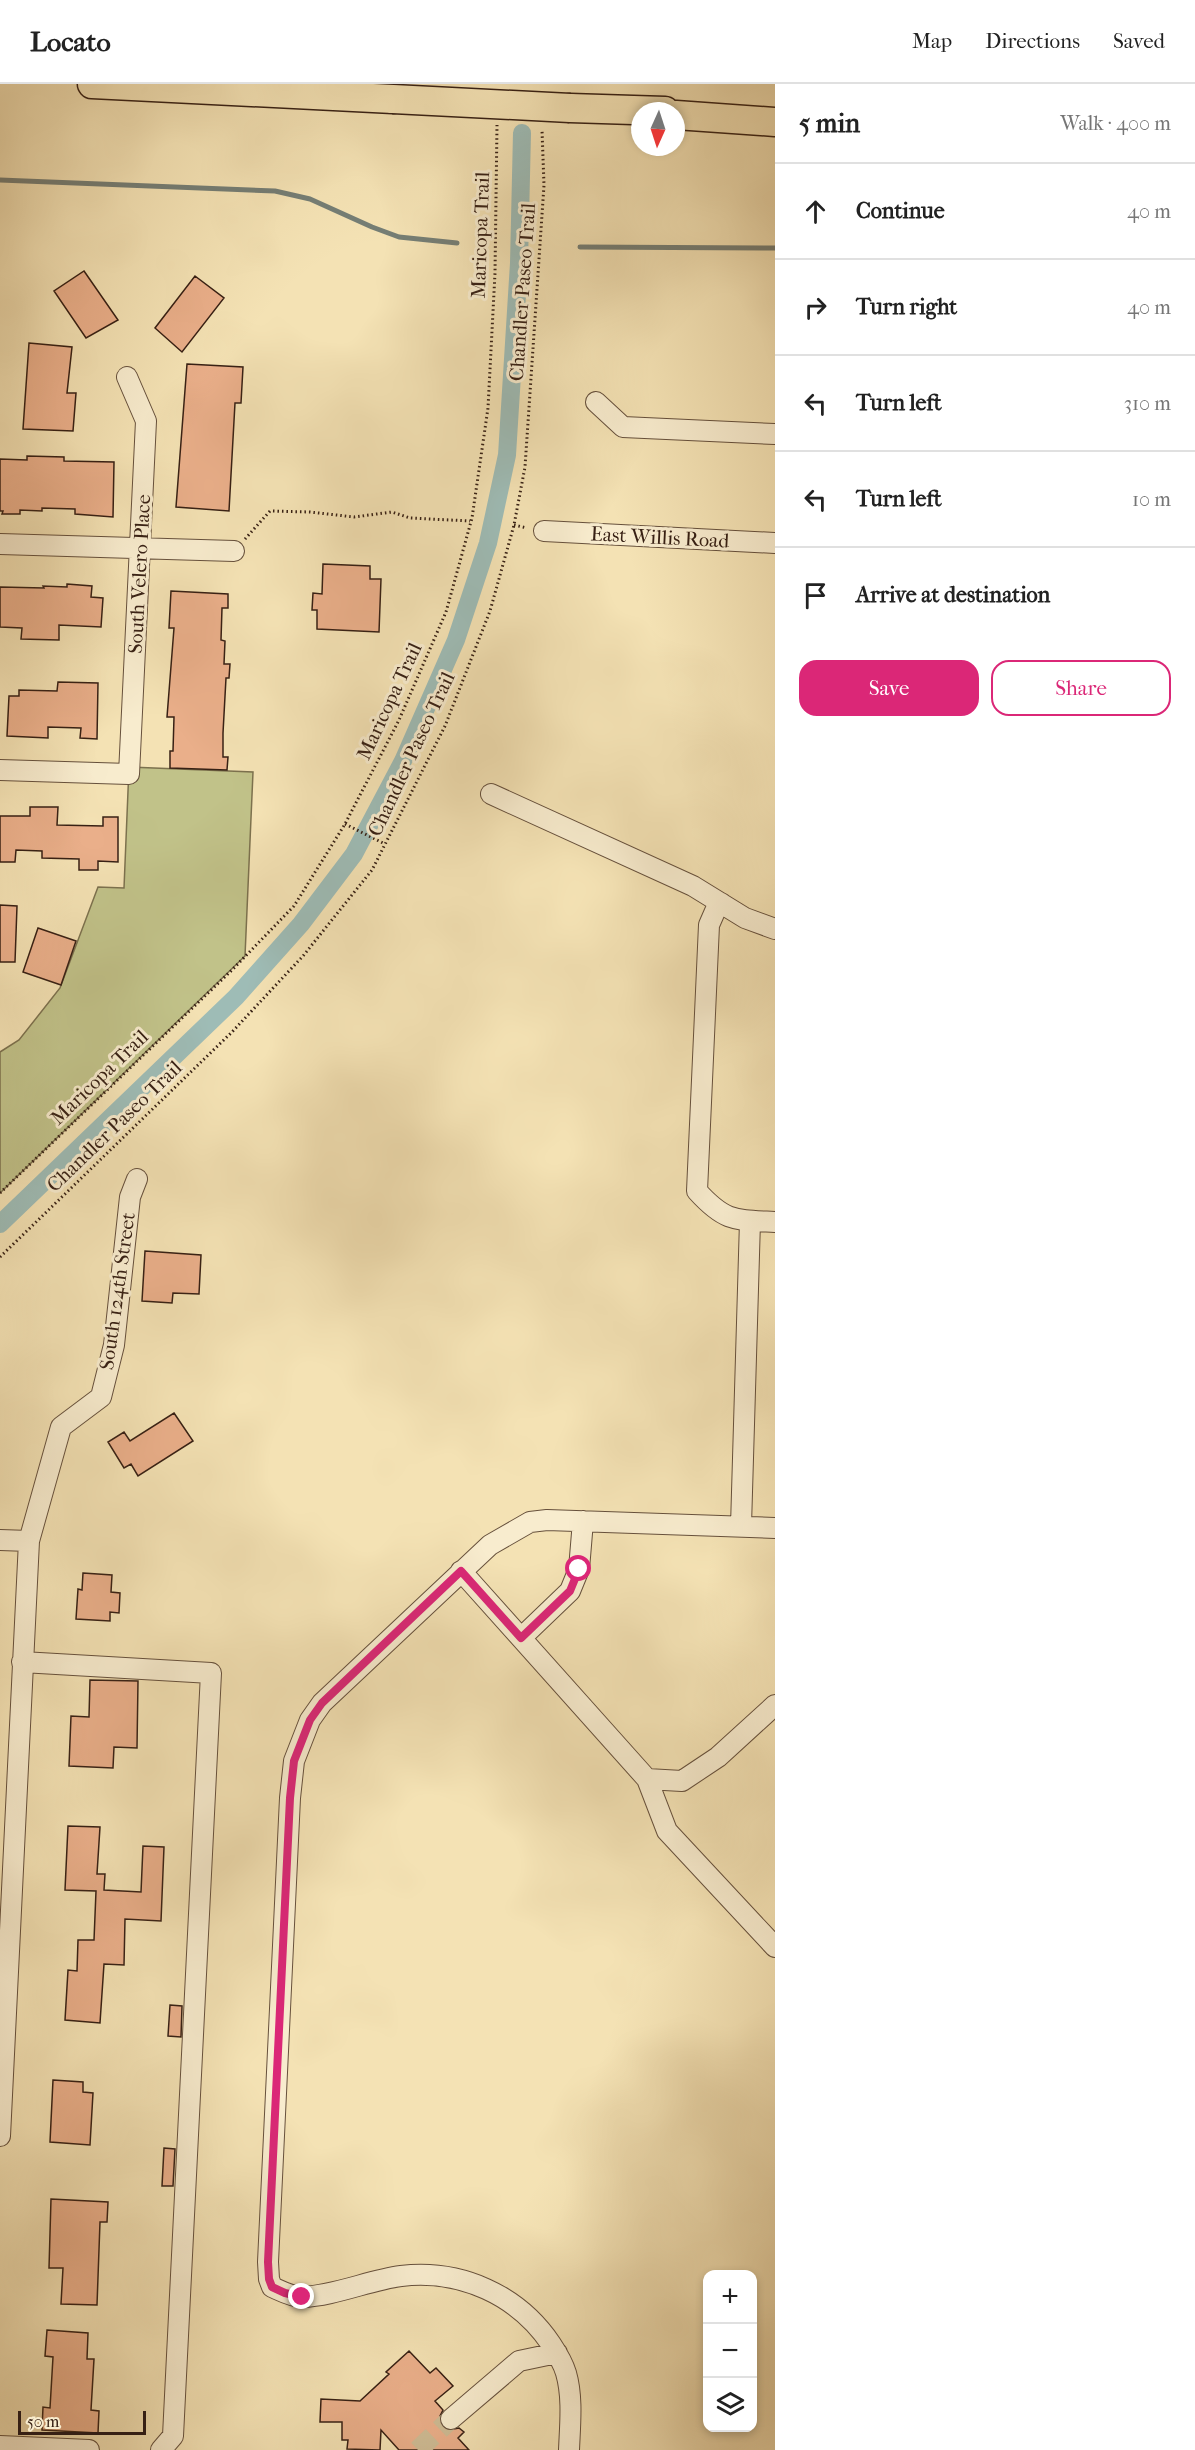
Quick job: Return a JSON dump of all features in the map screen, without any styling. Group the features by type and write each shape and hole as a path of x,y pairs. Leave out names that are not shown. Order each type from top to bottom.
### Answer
{"highway":[{"path":"92,84 631,110"},
{"path":"570,108 631,112"},
{"path":"685,113 775,114"},
{"path":"685,114 775,122"}],"street":[{"name":"South Velero Place","path":"0,770 129,774 146,421 127,377"},
{"path":"596,402 623,427 775,434"},
{"name":"East Willis Road","path":"544,531 775,543"},
{"path":"0,544 234,551"},
{"path":"490,794 693,886 746,918 775,929"},
{"path":"721,903 709,925 697,1191 716,1211 740,1220 775,1222"},
{"name":"South 124th Street","path":"0,2136 10,1716 22,1662 29,1542 61,1427 101,1397 114,1345 130,1197 137,1179"},
{"path":"741,1526 750,1221"},
{"path":"569,2450 569,2384 565,2369 533,2320 509,2301 485,2287 435,2276 402,2276 302,2297 272,2287 268,2262 285,1869 294,1761 310,1720 322,1703 490,1545 530,1522 547,1520 775,1528"},
{"path":"521,1638 570,1591 579,1569 583,1521"},
{"path":"0,1540 29,1542"},
{"path":"461,1571 646,1779 667,1831 775,1947"},
{"path":"22,1662 211,1673 173,2436 161,2450"},
{"path":"646,1779 682,1781 718,1757 775,1705"},
{"path":"451,2419 519,2361 556,2353"},
{"path":"0,2446 89,2450"}],"path":[{"name":"Maricopa Trail","path":"0,1193 232,970 294,906 345,824 399,720 446,612 471,521 488,408 495,273 496,118"},
{"name":"Chandler Paseo Trail","path":"0,1257 256,1008 303,956 372,870 445,726 489,610 514,525 525,467 544,185 542,130"},
{"path":"234,551 270,511 310,512 354,517 392,512 410,518 471,521"},
{"path":"345,824 385,844"}],"green space":[{"path":"129,767 253,772 245,956 0,1193 0,1052 19,1040 60,988 98,887 124,888"}],"building":[{"path":"84,271 118,320 86,338 54,291"},
{"path":"195,276 224,298 182,352 155,328"},
{"path":"29,343 72,347 67,393 76,393 73,431 23,429"},
{"path":"187,364 243,367 241,403 235,403 229,511 176,507"},
{"path":"27,456 64,457 64,461 114,462 113,517 75,514 75,509 42,508 42,511 20,510 20,514 2,514 3,511 0,511 0,459 27,460"},
{"path":"323,564 370,566 370,579 381,579 379,632 317,629 317,610 312,610 313,593 322,594"},
{"path":"67,584 92,586 91,597 103,598 101,627 59,625 59,640 21,639 22,628 0,627 0,587 67,587"},
{"path":"171,591 228,594 228,608 222,608 221,640 225,641 224,664 230,664 229,678 226,678 223,733 223,757 228,757 227,770 170,768 174,717 167,717 174,628 169,628"},
{"path":"58,682 98,683 97,739 80,738 81,728 48,727 48,738 7,736 9,696 19,696 19,690 57,691"},
{"path":"30,807 58,807 57,825 103,826 103,817 118,817 118,862 98,861 98,870 79,870 79,859 42,858 42,851 16,850 15,862 0,862 0,816 30,816"},
{"path":"0,905 17,906 15,962 0,962"},
{"path":"38,928 76,941 61,985 23,972"},
{"path":"145,1251 201,1255 199,1294 173,1293 172,1303 142,1301"},
{"path":"174,1413 193,1441 138,1476 131,1464 124,1468 108,1442 124,1432 130,1441"},
{"path":"83,1573 112,1575 111,1592 120,1593 119,1613 110,1612 110,1621 76,1619 78,1589 82,1590"},
{"path":"90,1680 138,1681 137,1748 114,1747 113,1768 69,1766 71,1716 89,1717"},
{"path":"68,1826 100,1827 97,1874 105,1874 104,1890 141,1892 143,1846 164,1847 161,1921 125,1919 124,1965 104,1964 100,2023 65,2020 68,1970 77,1971 78,1940 94,1940 96,1891 65,1890"},
{"path":"170,2005 182,2006 181,2037 168,2036"},
{"path":"53,2080 83,2082 83,2092 93,2093 90,2145 50,2142"},
{"path":"164,2148 175,2149 173,2186 162,2186"},
{"path":"51,2199 108,2202 107,2222 100,2222 97,2305 61,2304 63,2268 49,2268"},
{"path":"47,2330 88,2333 87,2359 94,2359 91,2410 99,2411 98,2433 42,2430 43,2407 50,2408 53,2357 45,2356"},
{"path":"409,2351 430,2373 436,2368 453,2386 435,2401 443,2410 439,2422 448,2430 459,2428 464,2432 458,2438 469,2450 399,2450 381,2430 380,2450 347,2449 348,2440 342,2440 342,2422 320,2422 321,2399 360,2401 389,2374 386,2372"}],"waterway":[{"path":"0,1224 236,997 301,924 354,854 403,761 456,640 488,543 507,455 519,263 522,133"},
{"path":"0,180 275,191 310,199 399,237 457,243"},
{"path":"580,247 775,248"}],"tunnel":[{"path":"418,2450 451,2419"}],"route":[{"path":"302,2297 272,2287 268,2262 286,1857 294,1761 301,1741 310,1720 322,1703 461,1571 521,1638 570,1591 579,1569"}]}
